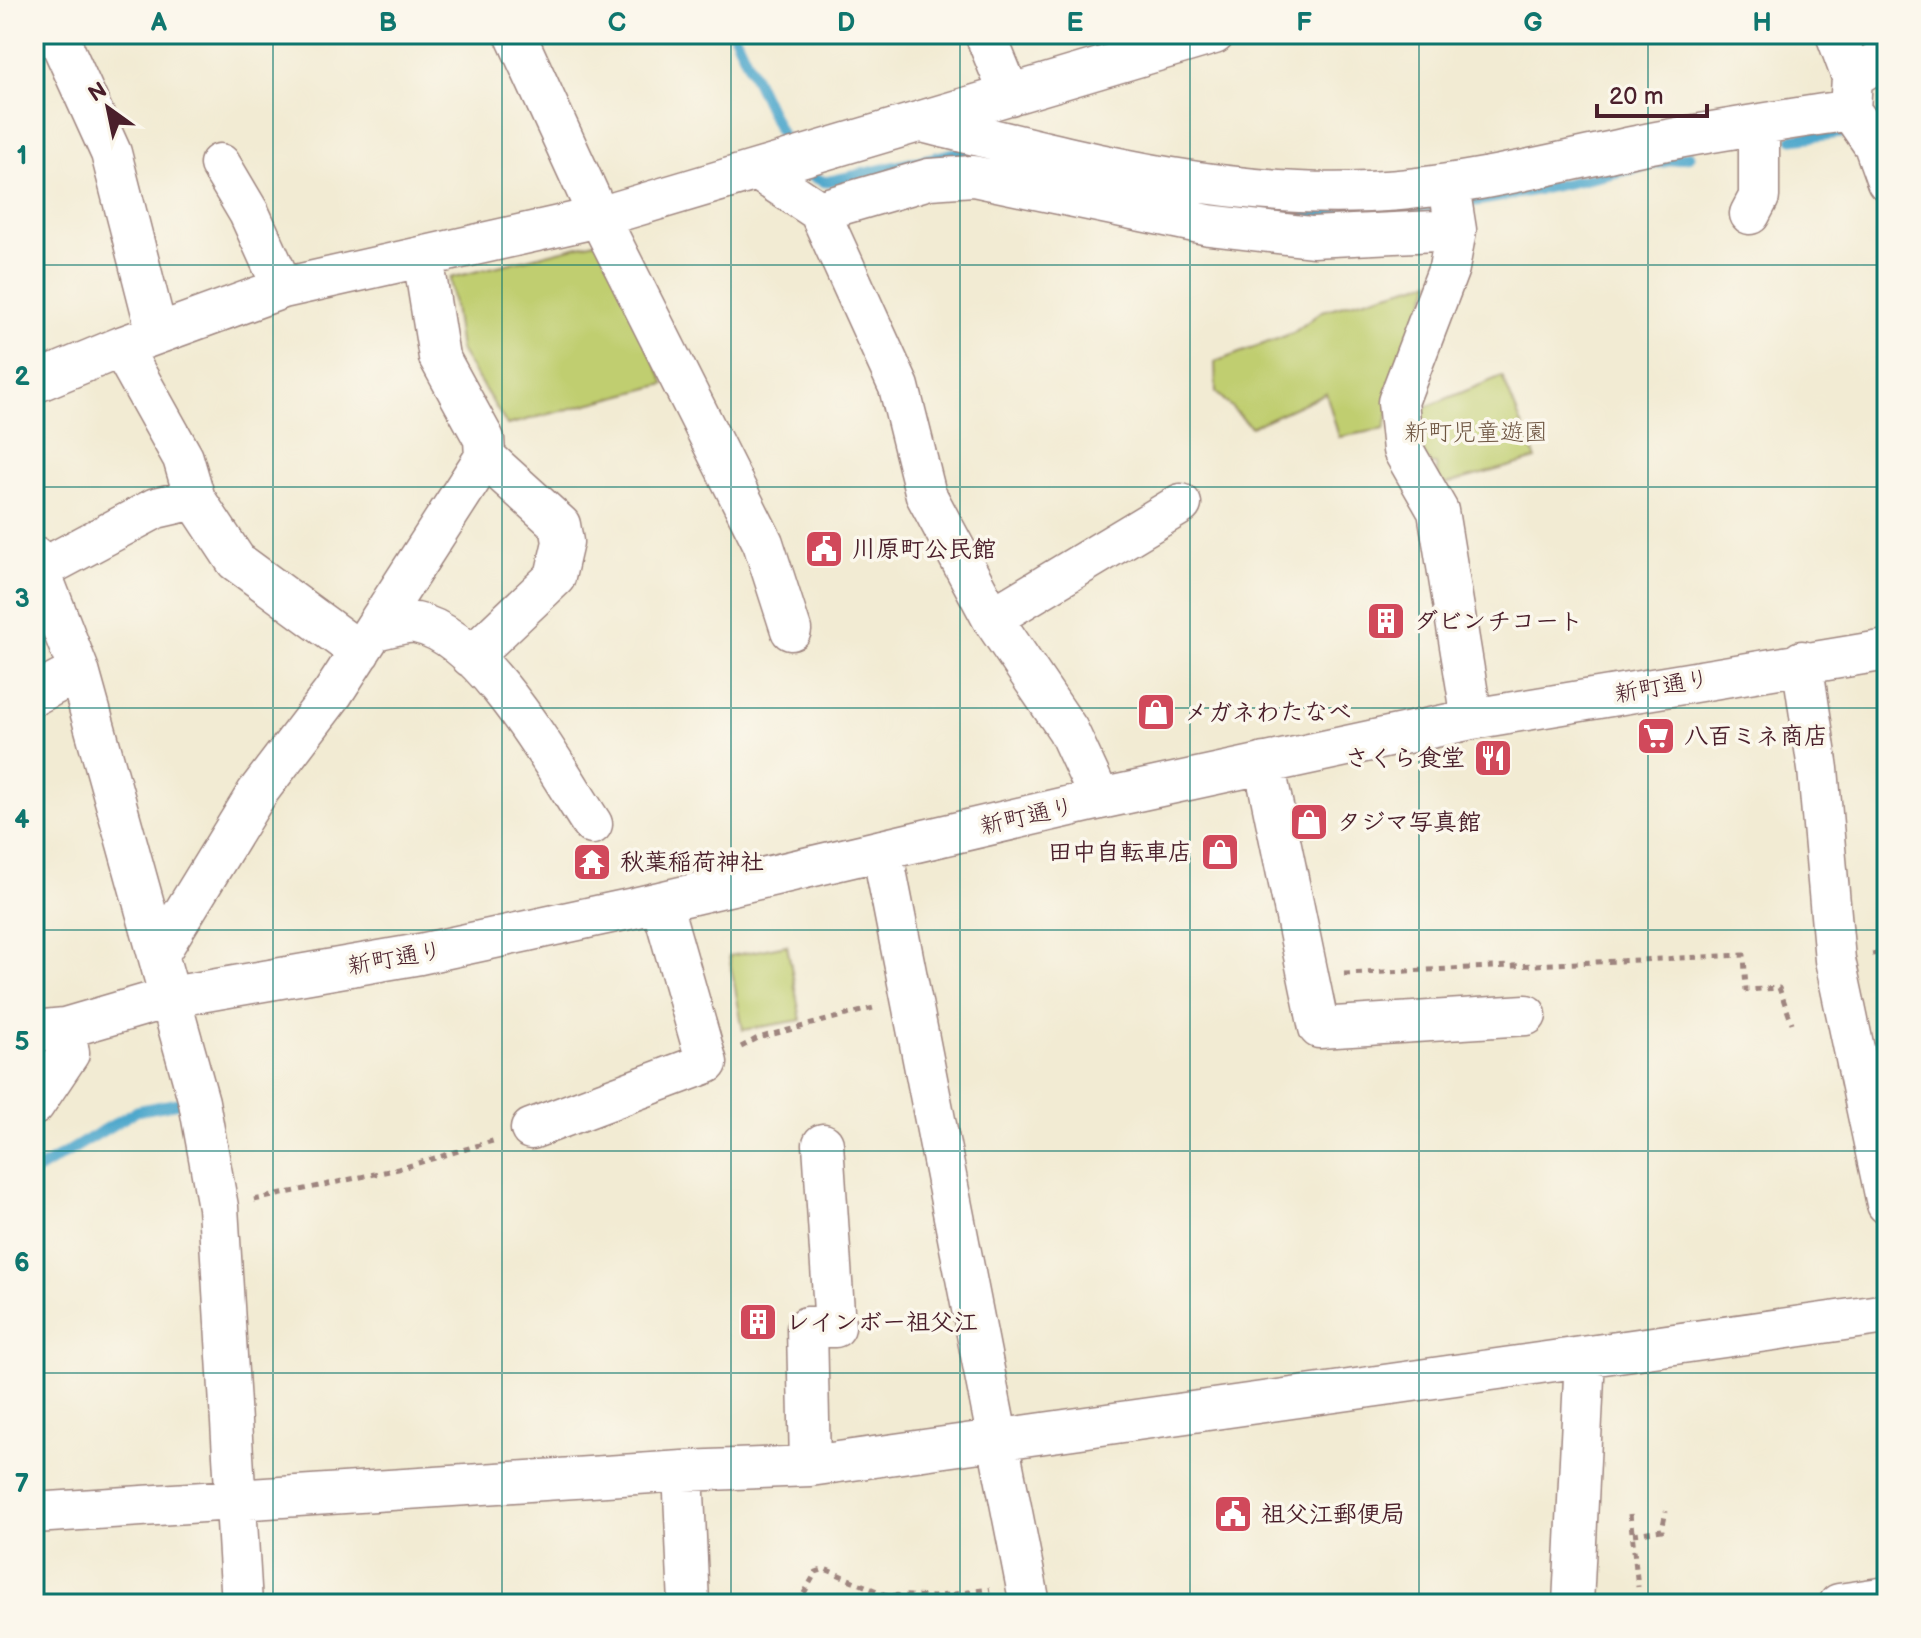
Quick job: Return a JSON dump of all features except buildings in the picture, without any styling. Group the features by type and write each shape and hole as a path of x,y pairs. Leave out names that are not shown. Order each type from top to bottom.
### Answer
{"street":[{"path":"57,34 111,153 139,340 195,499 236,561 367,641"},
{"path":"515,34 599,217 763,543 791,630"},
{"path":"985,34 1010,95"},
{"path":"34,383 139,340 283,288 599,217 1214,34"},
{"path":"1836,34 1864,127"},
{"path":"1864,127 1887,56"},
{"path":"922,122 1143,175 1275,189 1365,192 1451,203"},
{"path":"819,211 929,179 973,176 1209,225 1312,237 1451,203 1759,140 1864,127"},
{"path":"1750,214 1759,197 1759,140"},
{"path":"220,164 249,213 283,288"},
{"path":"757,170 819,211 899,387 926,495 992,618 1068,730 1100,799"},
{"path":"1451,203 1449,268 1398,402 1403,450 1438,511 1472,719"},
{"path":"158,955 257,793 367,641 485,457 484,439 439,357 423,257"},
{"path":"471,657 555,577 563,542 560,525 485,457"},
{"path":"195,499 156,508 37,563 79,671 199,1102 218,1207 242,1604"},
{"path":"992,618 1181,504"},
{"path":"367,641 413,622 444,632 509,697 592,824"},
{"name":"新町通り","path":"50,1029 171,997 420,954 661,902 1100,799 1472,719 1802,661 1887,650"},
{"path":"1802,661 1818,769 1835,960 1887,1204"},
{"path":"34,695 79,671"},
{"path":"1264,763 1319,1028 1526,1015"},
{"path":"882,850 1028,1594"},
{"path":"531,1129 707,1063 661,902"},
{"path":"34,1105 69,1053 50,1029"},
{"path":"810,1466 807,1327 835,1327 823,1144"},
{"path":"34,1513 683,1471 810,1466 1887,1314"},
{"path":"1573,1604 1585,1357"},
{"path":"683,1471 689,1604"},
{"path":"1839,1604 1887,1597"}],"path":[{"path":"1307,976 1744,955 1746,990 1779,988 1792,1023"},
{"path":"707,1063 758,1038 912,998"},
{"path":"218,1207 398,1169 531,1129"},
{"path":"1633,1534 1662,1530 1666,1511"},
{"path":"1630,1514 1638,1587"},
{"path":"798,1604 816,1572 825,1569 886,1595 1028,1594"}],"green space":[{"path":"599,241 665,384 507,425 460,350 450,278"},
{"path":"1431,281 1384,429 1339,437 1326,393 1251,427 1216,392 1215,362 1293,333 1322,311"},
{"name":"新町児童遊園","path":"1502,376 1536,459 1439,486 1436,464 1427,464 1411,413"},
{"path":"787,945 801,1020 743,1030 729,956"}],"waterway":[{"path":"734,34 784,141"},
{"path":"1793,139 1856,131"},
{"path":"797,170 825,182 963,151 974,153"},
{"path":"1210,203 1270,212 1331,215 1391,212 1511,195 1690,156"},
{"path":"34,1172 136,1111 184,1102"}],"place":[{"name":"川原町公民館","path":"824,549"},
{"name":"ダビンチコート","path":"1386,621"},
{"name":"メガネわたなべ","path":"1156,712"},
{"name":"八百ミネ商店","path":"1656,736"},
{"name":"さくら食堂","path":"1493,758"},
{"name":"タジマ写真館","path":"1309,822"},
{"name":"田中自転車店","path":"1220,852"},
{"name":"秋葉稲荷神社","path":"592,862"},
{"name":"レインボー祖父江","path":"758,1322"},
{"name":"祖父江郵便局","path":"1233,1514"}]}
